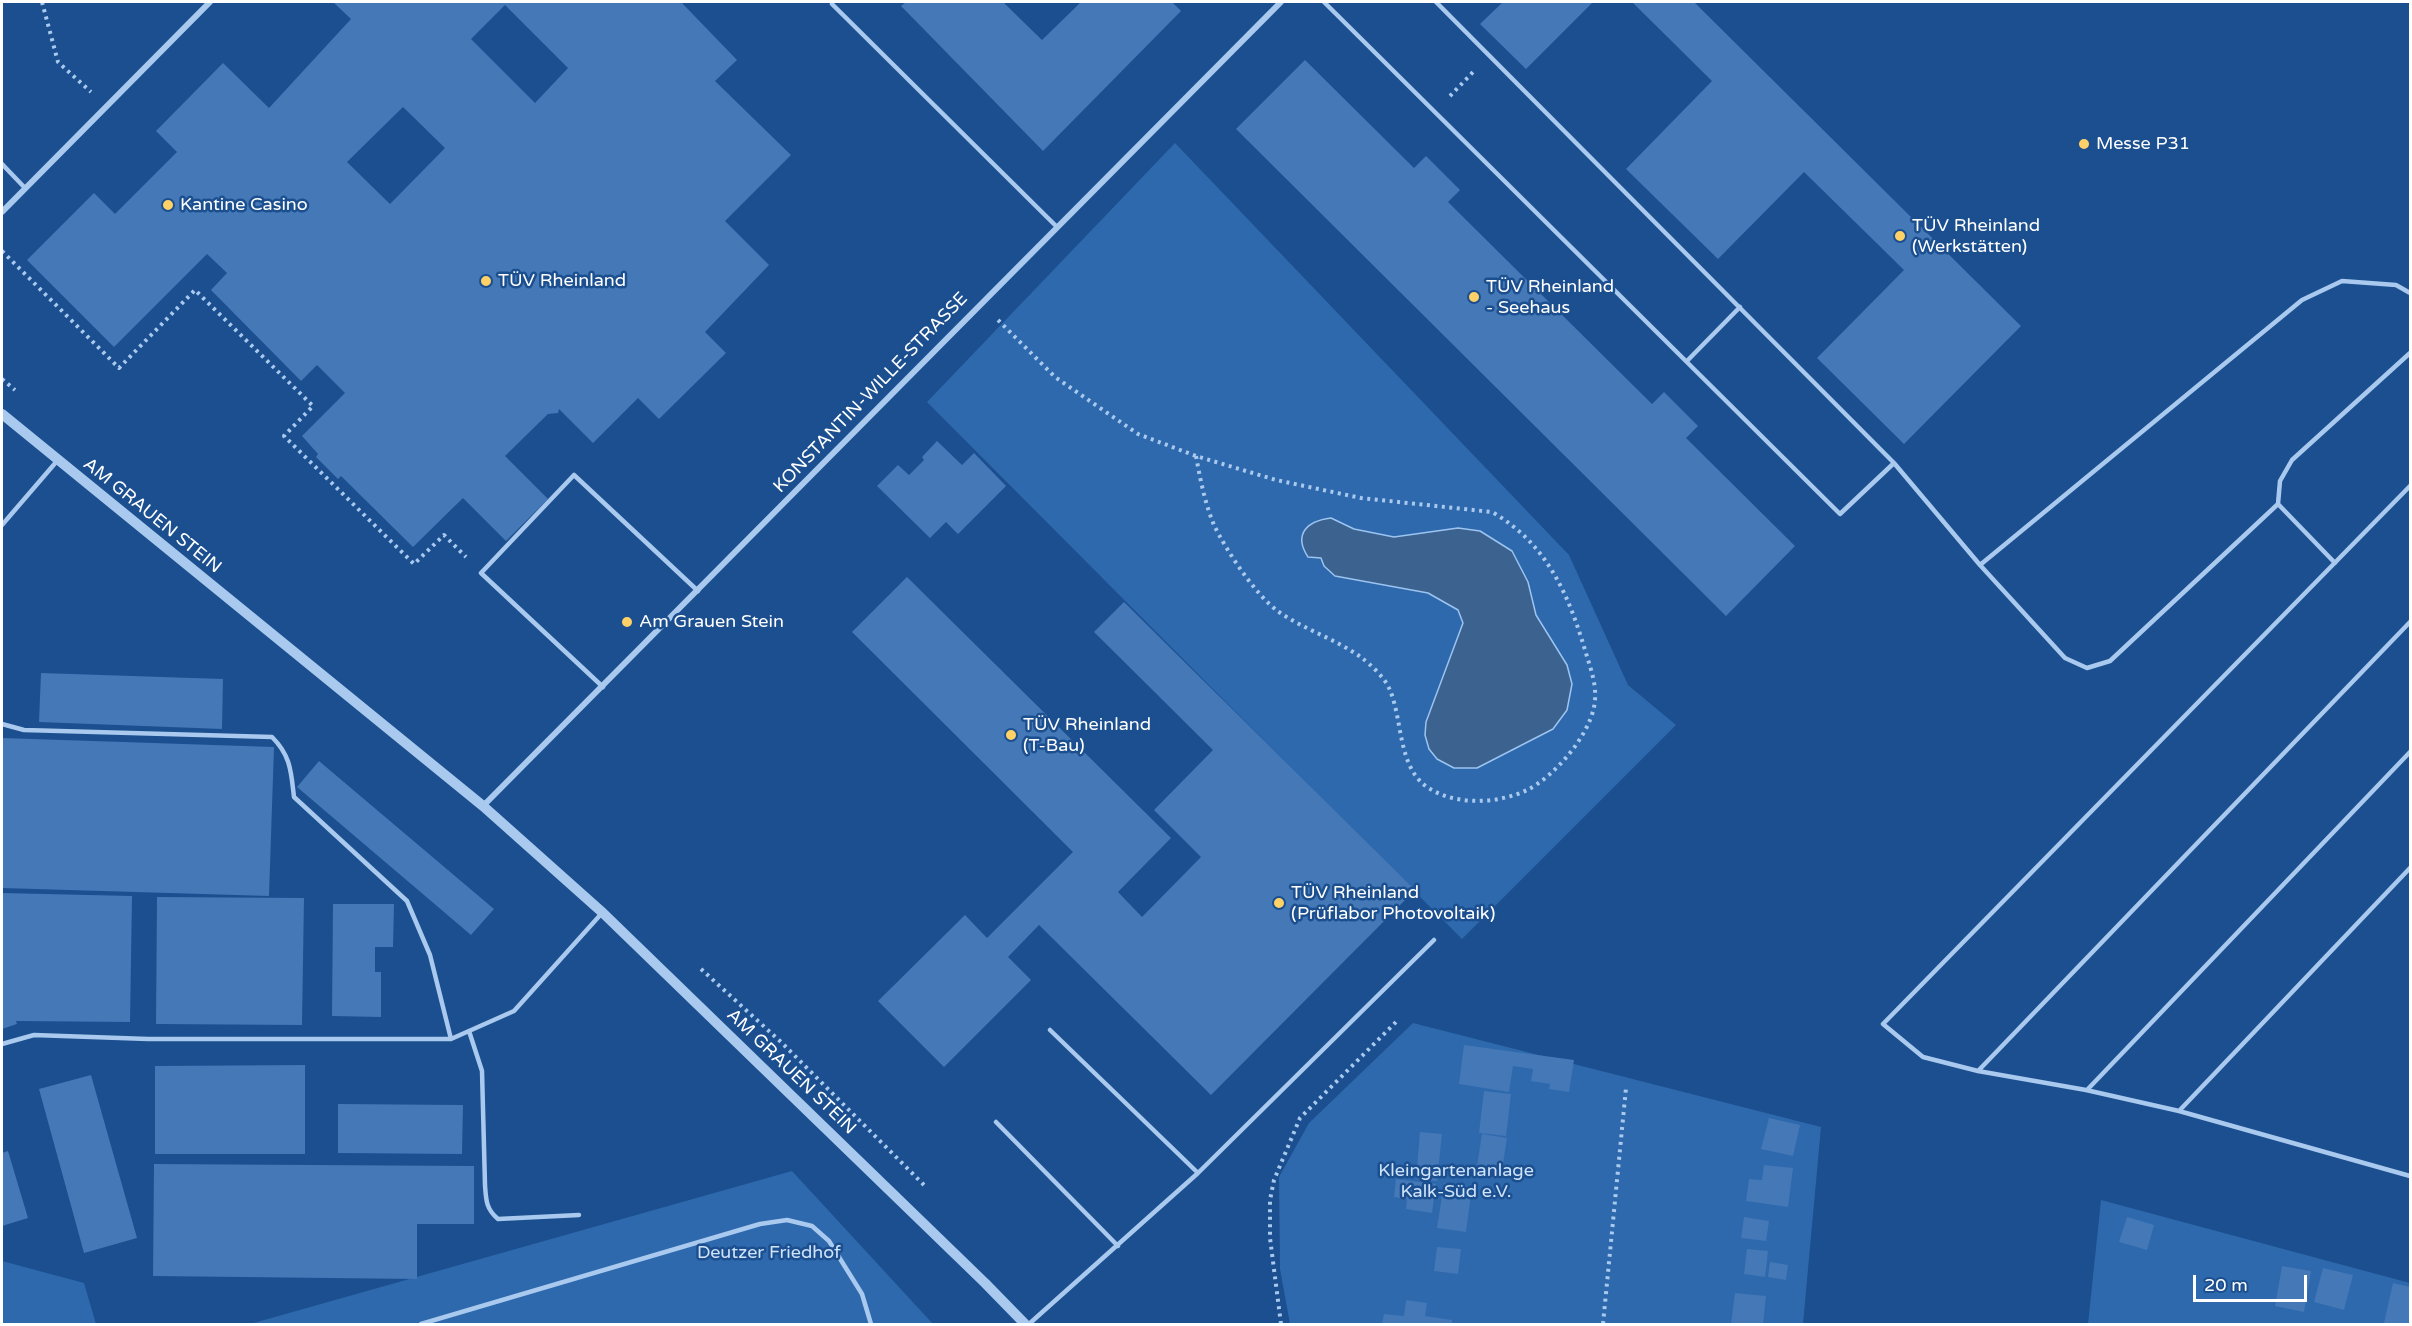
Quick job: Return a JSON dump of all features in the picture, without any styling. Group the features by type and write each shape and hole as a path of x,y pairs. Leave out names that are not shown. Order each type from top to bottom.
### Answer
{"street":[{"path":"2,212 210,2"},
{"name":"KONSTANTIN-WILLE-STRASSE","path":"483,806 1281,2"},
{"name":"AM GRAUEN STEIN","path":"2,414 483,806 603,913 1027,1324"}],"lane":[{"path":"1324,2 1840,514 1894,463"},
{"path":"1436,2 1894,463 1980,565 2065,658 2087,668 2110,661 2278,504 2280,481 2292,460 2410,352"},
{"path":"832,4 1057,227"},
{"path":"2,164 26,188"},
{"path":"1980,565 2302,300 2342,281 2396,285 2410,293"},
{"path":"1687,361 1740,307"},
{"path":"2,525 57,460"},
{"path":"603,687 481,573 574,475 698,591"},
{"path":"2410,486 1883,1024 1923,1057 1978,1071 2086,1090 2179,1111 2410,1176"},
{"path":"2278,504 2335,563"},
{"path":"1978,1071 2410,622"},
{"path":"2,724 24,730 272,737 285,750 291,771 294,797 407,901 430,955 451,1039"},
{"path":"2086,1090 2410,752"},
{"path":"2179,1111 2410,868"},
{"path":"2,1044 34,1035 148,1039 451,1039 514,1011 603,913"},
{"path":"1027,1324 1198,1173 1434,940"},
{"path":"1050,1030 1198,1173"},
{"path":"470,1031 482,1071 485,1185 490,1212 498,1219 579,1215"},
{"path":"996,1122 1118,1246"},
{"path":"421,1324 760,1224 788,1220 812,1226 829,1241 862,1294 871,1324"}],"path":[{"path":"42,2 58,62 107,107"},
{"path":"1435,111 1490,56"},
{"path":"2,252 119,368 195,290 313,406 284,436 414,564 444,535 481,573"},
{"path":"980,303 1055,377 1138,434 1196,456 1276,480 1351,496 1492,512 1511,523 1530,541 1553,571 1573,609 1596,687 1593,710 1583,734 1561,765 1528,790 1498,799 1467,801 1446,796 1426,787 1412,770 1405,752 1389,687 1363,658 1277,611 1248,580 1214,525 1196,456"},
{"path":"1281,1324 1270,1238 1270,1200 1274,1180 1300,1118 1397,1021"},
{"path":"1603,1324 1626,1088"}],"green space":[{"path":"1175,143 1569,555 1628,685 1676,725 1462,939 927,402"},
{"name":"Kleingartenanlage Kalk-Süd e.V.","path":"1413,1023 1821,1127 1803,1324 1290,1324 1280,1269 1279,1177 1309,1123"},
{"name":"Deutzer Friedhof","path":"792,1171 933,1324 250,1324"},
{"path":"2101,1200 2410,1283 2410,1324 2088,1324"},
{"path":"2,1261 84,1283 96,1324 2,1324"}],"shaded area":[{"path":"1331,518 1354,529 1394,537 1458,528 1480,531 1512,551 1528,582 1536,615 1567,665 1572,684 1567,710 1553,729 1477,768 1454,768 1437,759 1429,749 1425,735 1426,722 1463,623 1458,610 1428,593 1335,576 1324,566 1321,558 1308,557 1302,542 1302,535 1315,522"}],"building":[{"name":"TÜV Rheinland","path":"333,2 681,2 737,60 715,81 791,155 725,221 769,265 705,332 726,353 659,419 638,398 593,443 559,409 558,413 548,414 505,456 548,499 506,541 463,498 413,547 341,476 338,479 316,457 318,454 302,436 345,393 317,365 301,381 211,290 227,273 207,254 114,347 27,260 94,193 115,214 177,152 156,131 223,63 269,108 351,19","holes":["505,5 568,68 535,103 471,39","403,107 445,148 390,204 347,162"]},
{"path":"906,2 1003,2 1042,40 1081,2 1175,2 1173,3 1181,11 1043,151 901,6"},
{"path":"1503,2 1593,2 1526,69 1480,24"},
{"path":"1632,2 1694,2 2021,326 1904,444 1817,358 1904,270 1804,172 1718,259 1626,169 1712,81"},
{"name":"TÜV Rheinland - Seehaus","path":"1305,60 1414,168 1426,156 1460,190 1448,202 1652,404 1664,392 1698,426 1686,438 1795,546 1726,616 1236,129"},
{"path":"937,441 962,465 974,453 1006,486 958,534 946,522 930,538 877,486 898,465 909,475 924,460 922,457"},
{"path":"907,577 1171,838 1118,892 1142,917 1201,857 1154,810 1213,750 1094,632 1124,602 1415,890 1211,1095 1039,925 1008,957 1031,980 944,1067 878,1001 965,915 987,938 1073,852 852,632"},
{"path":"41,673 223,679 222,729 39,722"},
{"path":"2,738 274,747 269,896 2,888"},
{"path":"319,761 494,909 471,935 297,787"},
{"path":"2,893 132,896 130,1022 16,1021 17,1024 2,1029"},
{"path":"157,897 304,898 302,1025 156,1024"},
{"path":"333,904 394,904 393,947 375,947 375,972 381,972 381,1017 332,1016"},
{"path":"1464,1045 1574,1060 1569,1092 1549,1089 1550,1084 1531,1081 1533,1069 1513,1066 1509,1092 1459,1084"},
{"path":"305,1065 305,1154 155,1154 155,1066"},
{"path":"91,1075 137,1238 84,1253 39,1089"},
{"path":"1484,1091 1511,1094 1506,1136 1479,1133"},
{"path":"338,1104 463,1105 462,1154 338,1153"},
{"path":"1769,1118 1800,1125 1793,1156 1761,1149"},
{"path":"1420,1132 1442,1134 1437,1181 1416,1179"},
{"path":"1482,1134 1507,1138 1502,1170 1477,1166"},
{"path":"8,1151 28,1218 2,1226 2,1153"},
{"path":"154,1164 474,1166 474,1224 417,1224 417,1279 153,1276"},
{"path":"1764,1165 1793,1168 1788,1207 1746,1201 1749,1179 1762,1180"},
{"path":"1396,1179 1436,1184 1432,1213 1406,1209 1407,1199 1394,1197"},
{"path":"1444,1183 1472,1187 1466,1232 1437,1228"},
{"path":"1744,1217 1769,1221 1766,1241 1741,1238"},
{"path":"2127,1217 2154,1225 2147,1250 2119,1242"},
{"path":"1437,1247 1461,1249 1458,1274 1434,1271"},
{"path":"1747,1249 1768,1251 1765,1277 1744,1274"},
{"path":"1770,1262 1788,1265 1786,1280 1768,1277"},
{"path":"2282,1266 2311,1271 2304,1312 2275,1306"},
{"path":"2323,1268 2353,1275 2344,1310 2314,1302"},
{"path":"2393,1283 2410,1287 2410,1324 2384,1323"},
{"path":"1735,1293 1766,1296 1763,1324 1731,1324"},
{"path":"1406,1300 1427,1303 1425,1316 1452,1320 1452,1324 1382,1324 1384,1314 1404,1316"}],"place":[{"name":"Messe P31","path":"2084,144"},
{"name":"Kantine Casino","path":"168,205"},
{"name":"TÜV Rheinland (Werkstätten)","path":"1900,236"},
{"name":"TÜV Rheinland","path":"486,281"},
{"name":"TÜV Rheinland - Seehaus","path":"1474,297"},
{"name":"Am Grauen Stein","path":"627,622"},
{"name":"TÜV Rheinland (T-Bau)","path":"1011,735"},
{"name":"TÜV Rheinland (Prüflabor Photovoltaik)","path":"1279,903"}]}
